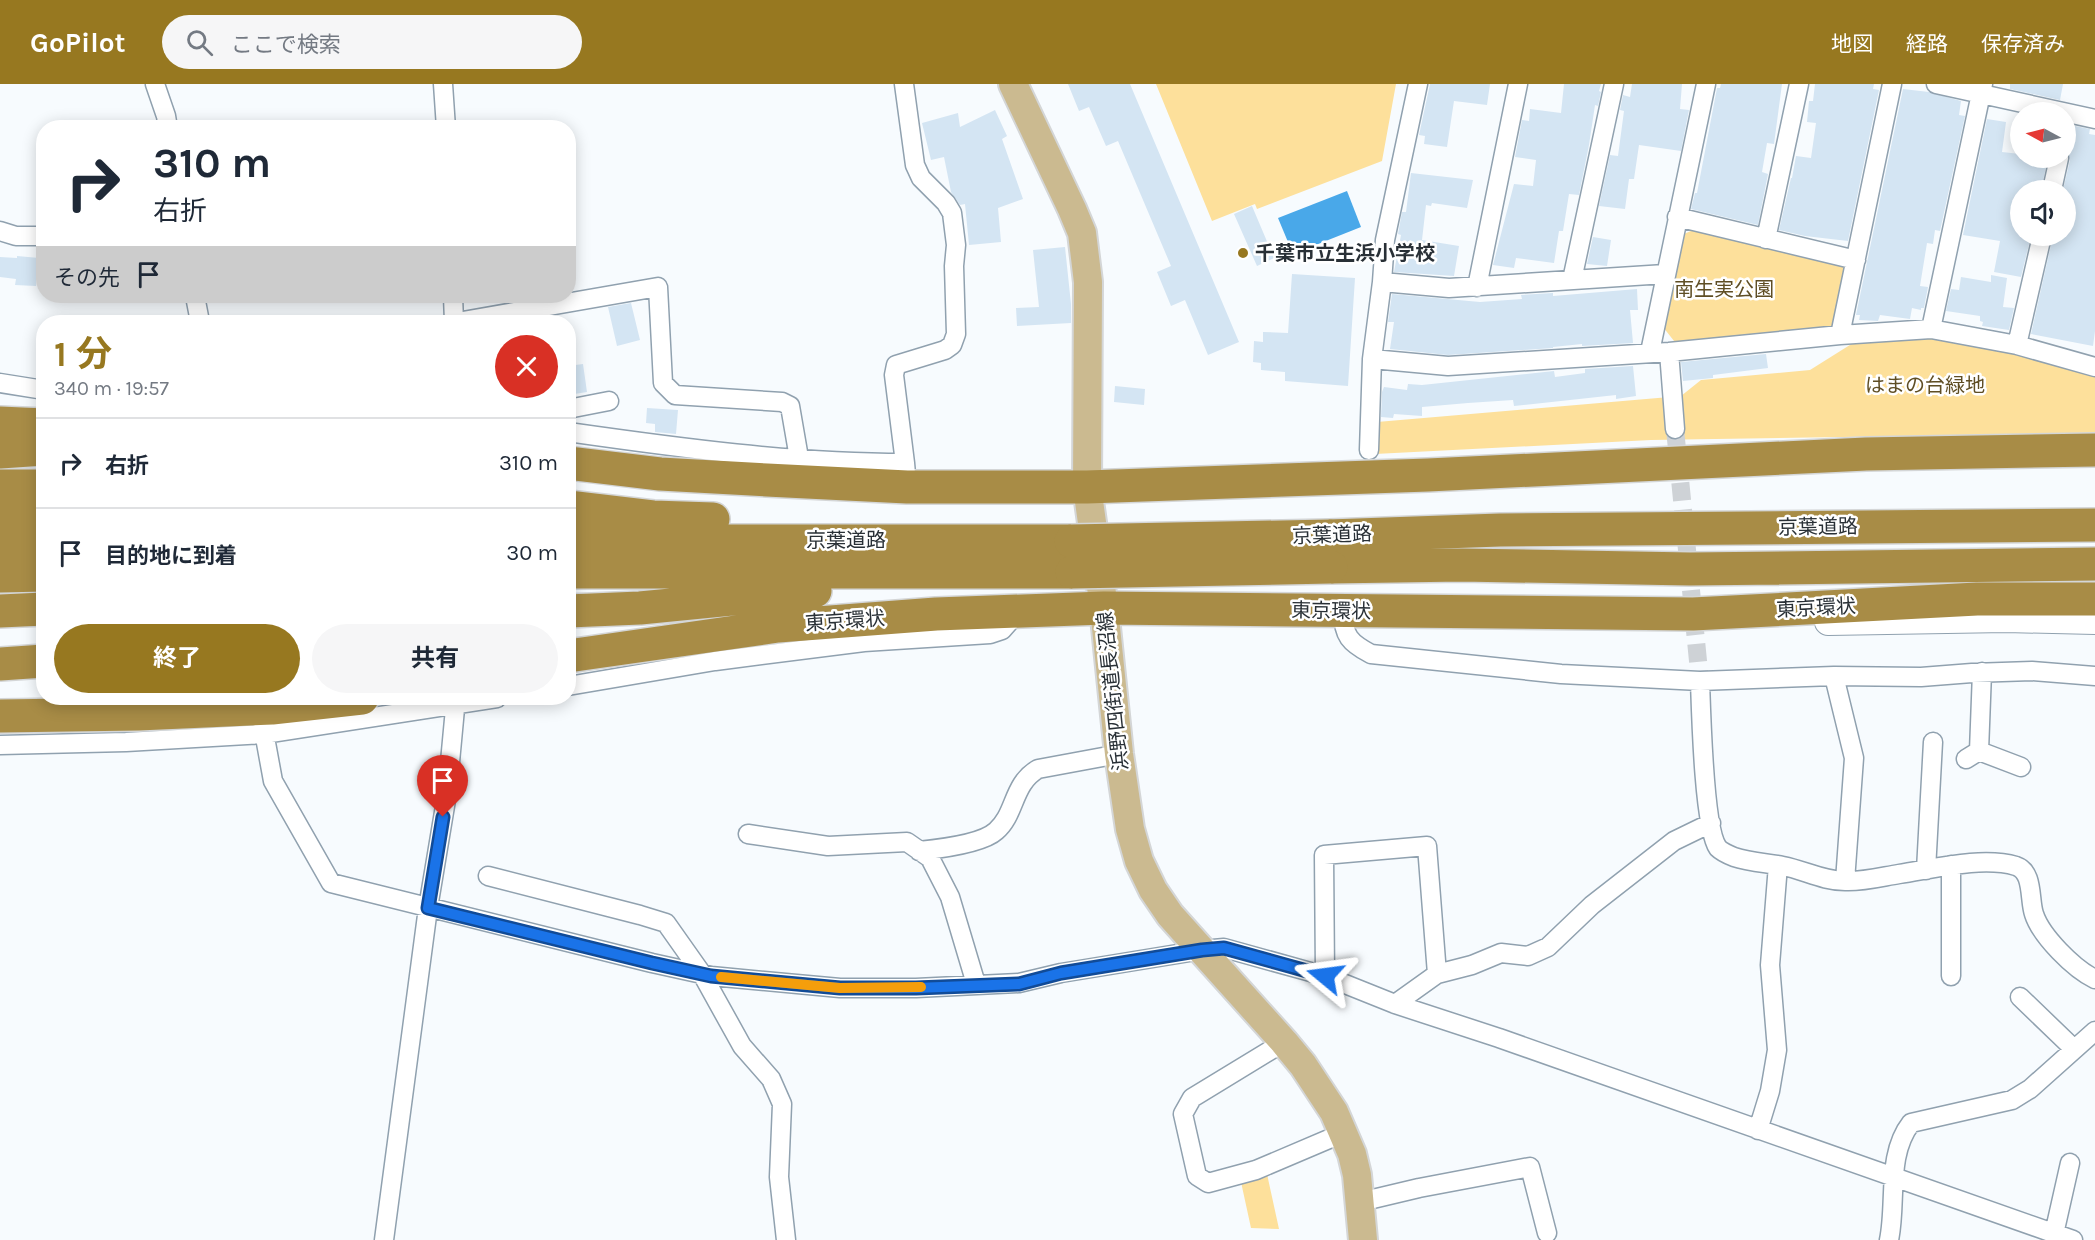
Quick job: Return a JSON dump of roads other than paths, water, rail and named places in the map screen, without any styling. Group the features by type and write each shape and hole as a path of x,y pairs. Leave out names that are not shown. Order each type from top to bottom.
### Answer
{"highway":[{"path":"0,423 36,425"},
{"path":"0,452 36,450"},
{"path":"576,464 660,474 906,475 1087,487 1428,475 1866,454 2095,450"},
{"path":"0,486 36,486"},
{"path":"576,508 653,517 980,526 1023,540"},
{"path":"0,515 36,516"},
{"name":"京葉道路","path":"576,572 977,573 1071,557 1330,551 1500,530 2095,525"},
{"name":"京葉道路","path":"576,541 1023,540 1071,557"},
{"path":"0,547 36,547"},
{"name":"京葉道路","path":"1330,551 1462,565 1690,569 2095,564"},
{"path":"576,611 640,608 825,590 931,584 977,573"},
{"path":"0,576 36,575"},
{"name":"東京環状","path":"576,655 778,626 936,614 1104,608 1693,614 1977,599 2095,599"},
{"path":"0,611 36,609"},
{"path":"0,664 36,662"},
{"path":"0,676 36,678"},
{"path":"0,716 138,714 299,705"}],"main road":[{"name":"浜野四街道長沼線","path":"1013,84 1082,233 1088,282 1087,487 1104,608 1119,753 1130,829 1139,861 1153,890 1170,915 1284,1042 1320,1089 1334,1112 1352,1154 1360,1202 1363,1240"}],"street":[{"path":"155,84 167,120"},
{"path":"443,84 445,120"},
{"path":"576,433 725,453 849,463 906,475 894,375 896,365 945,350 952,345 956,334 954,266 956,245 952,213 946,203 921,178 915,165 904,84"},
{"path":"1369,450 1372,359 1385,240 1418,84"},
{"path":"1477,287 1518,84"},
{"path":"1572,280 1614,84"},
{"path":"1650,352 1706,84"},
{"path":"1766,239 1799,84"},
{"path":"1840,335 1892,84"},
{"path":"1936,84 1982,89 2018,102"},
{"path":"1931,329 1982,89"},
{"path":"2076,119 2095,118"},
{"path":"1677,217 1856,260"},
{"path":"0,231 16,236 36,236"},
{"path":"2018,345 2040,246"},
{"path":"1382,282 1449,288 1665,274"},
{"path":"576,301 658,287 663,383 668,390 675,395 782,402 790,406 799,459"},
{"path":"496,315 566,303"},
{"path":"1372,359 1448,366 1669,352 1840,335 1931,329 2018,345 2095,367"},
{"path":"1669,352 1675,429"},
{"path":"0,383 36,389"},
{"path":"576,407 609,401"},
{"path":"1343,611 1343,628 1348,638 1356,647 1371,654 1561,674 1700,681 1834,676 1921,677 2032,671 2095,676"},
{"path":"576,685 716,661 852,643 990,634 1002,630 1018,612"},
{"path":"1693,614 1797,623 2006,619 2095,621"},
{"path":"1982,672 1972,755 2021,767"},
{"path":"1834,676 1854,758 1845,881"},
{"path":"1700,681 1702,744 1713,836 1719,849 1733,857 1778,865 1827,879 1845,881 1951,865 1992,863 2018,867 2027,874 2033,913 2041,931 2082,972 2095,979"},
{"path":"0,745 126,742 263,728 428,705"},
{"path":"384,1240 428,908 447,794 457,705"},
{"path":"263,728 273,781 331,883 702,974 840,988 1019,984 1061,973 1224,948 1325,976 1395,1004 1510,1042 2073,1240"},
{"path":"1926,870 1933,742"},
{"path":"919,851 949,849 996,832 1021,785 1028,775 1038,770 1119,753"},
{"path":"1395,1004 1437,974 1472,965 1501,953 1528,956 1548,947 1592,905 1674,841 1711,823"},
{"path":"748,834 828,846 907,842 930,858 950,897 976,984"},
{"path":"1325,976 1324,855 1427,846 1437,974"},
{"path":"1758,1130 1770,1091 1777,1050 1770,965 1778,865"},
{"path":"1950,976 1951,865"},
{"path":"488,876 666,923 702,974 742,1046 771,1079 782,1104 779,1177 786,1240"},
{"path":"2020,998 2074,1049"},
{"path":"1889,1240 1894,1210 1893,1178 1904,1132 1911,1123 2012,1100 2030,1089 2095,1031"},
{"path":"1284,1042 1192,1098 1183,1114 1197,1176 1208,1183 1256,1170 1342,1133"},
{"path":"2054,1234 2070,1163"},
{"path":"1360,1202 1419,1188 1530,1167 1547,1233"}],"water":[{"path":"1347,191 1361,227 1293,254 1278,218"}],"tunnel":[{"path":"1675,429 1700,681"}],"place":[{"name":"千葉市立生浜小学校","path":"1243,253"}],"park label":[{"name":"南生実公園","path":"1724,289"},
{"name":"はまの台緑地","path":"1925,385"}]}
